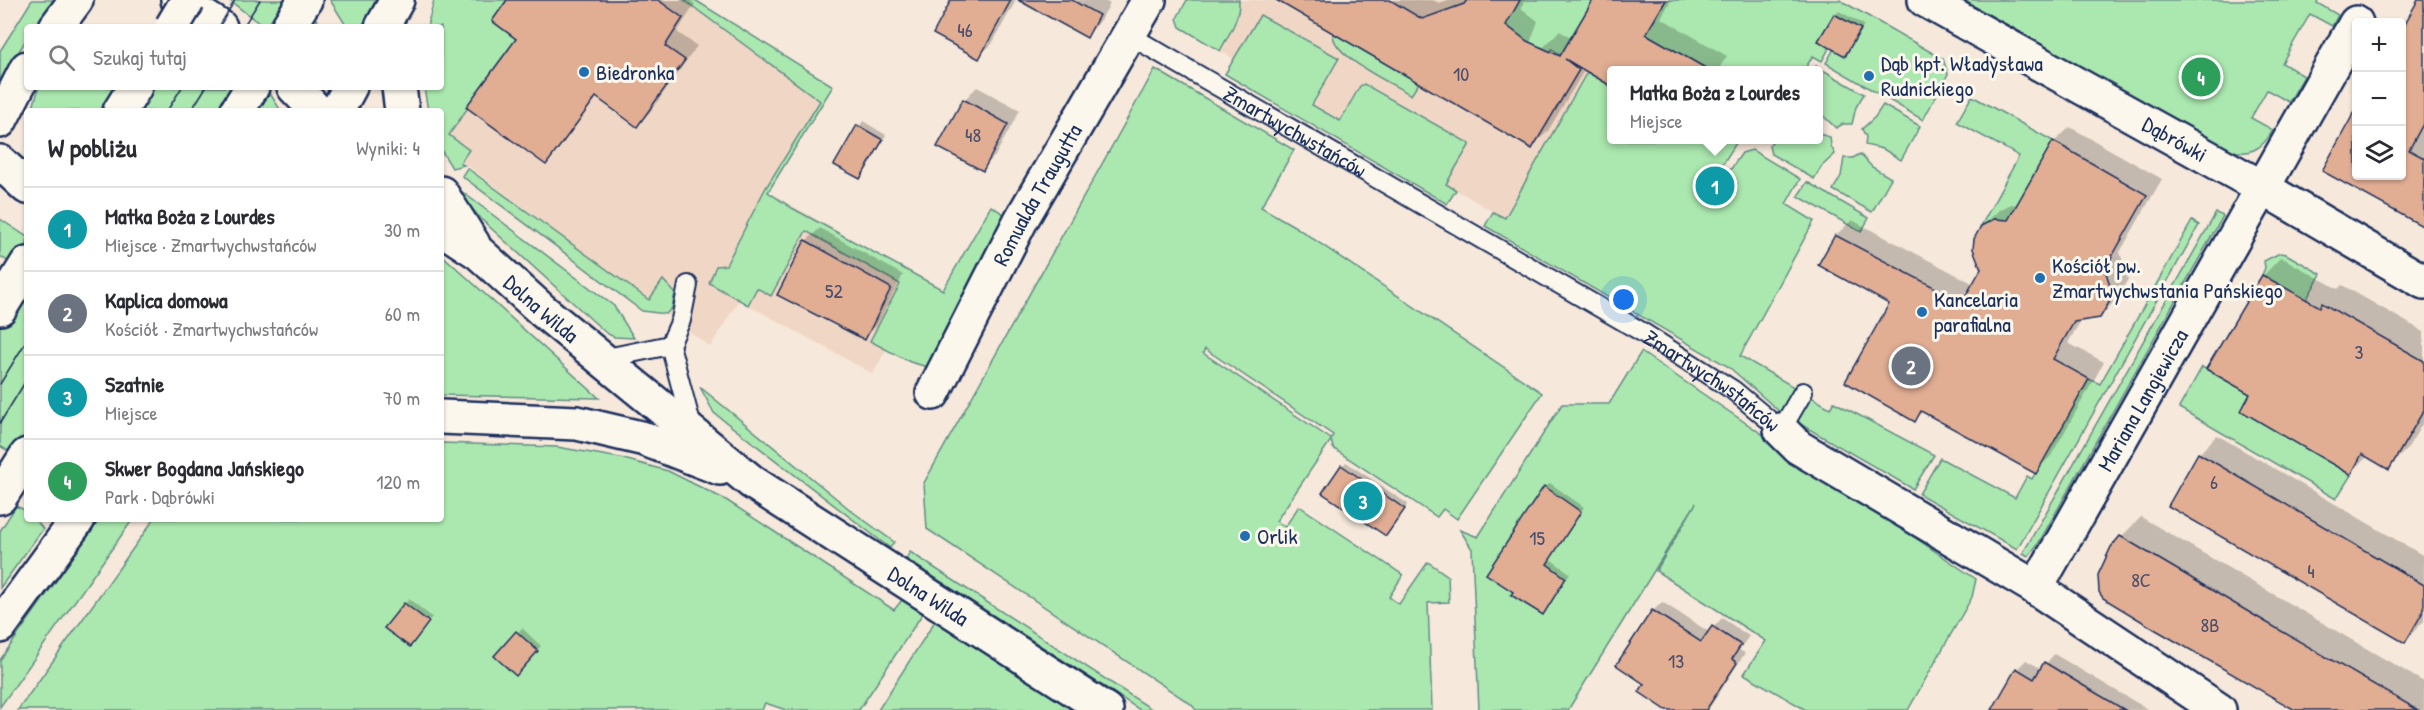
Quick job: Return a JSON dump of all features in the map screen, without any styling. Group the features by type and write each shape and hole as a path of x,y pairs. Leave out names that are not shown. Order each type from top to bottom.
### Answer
{"street":[{"path":"58,24 76,0"},
{"path":"178,0 215,24"},
{"path":"174,24 188,0"},
{"path":"290,24 305,0"},
{"path":"384,24 397,0"},
{"path":"404,24 408,0"},
{"name":"Romualda Traugutta","path":"933,393 1021,220 1149,0"},
{"name":"Dąbrówki","path":"1926,0 2263,188 2424,282"},
{"name":"Mariana Langiewicza","path":"2360,18 2370,0"},
{"name":"Mariana Langiewicza","path":"2036,588 2352,32"},
{"path":"0,121 24,74"},
{"path":"122,108 133,90"},
{"path":"239,108 250,90"},
{"path":"297,90 315,108"},
{"path":"339,108 348,90"},
{"path":"399,90 402,108"},
{"path":"0,162 24,184"},
{"path":"444,198 479,254"},
{"name":"Dolna Wilda","path":"444,230 479,254 752,482 1106,710"},
{"path":"0,308 24,269"},
{"name":"Dolna Wilda","path":"444,417 577,423 645,439 752,482"},
{"name":"Zmartwychwstańców","path":"1781,430 1798,447 2036,588 2220,710"},
{"path":"0,497 24,460"},
{"path":"0,626 76,522"}],"lane":[{"name":"Zmartwychwstańców","path":"1129,35 1642,332 1733,390 1781,430"},
{"path":"688,285 681,320 670,345 695,435"},
{"path":"602,359 670,345"},
{"path":"1781,430 1803,392"}],"shaded area":[{"path":"455,0 695,0 833,86 768,192 923,280 873,374 739,300 710,347 444,148 444,108 438,108 441,90 444,90 444,72"},
{"path":"1187,0 1802,0 1762,66 1607,66 1607,144 1612,144 1631,293 1180,27 1177,18"}],"green space":[{"path":"32,0 55,0 37,24 24,24 24,43 0,83 0,51"},
{"path":"229,0 283,0 316,19 320,24 260,24"},
{"path":"330,0 376,0 364,24 345,24"},
{"path":"434,0 507,0 492,21 516,39 466,107 467,109 449,135 469,150 460,163 464,165 452,168 444,155 444,108 428,108 424,90 444,90 444,24 428,24"},
{"path":"684,0 695,0 833,86 768,192 792,208 943,290 991,206 1009,217 931,368 910,362 870,341 900,284 806,231 771,296 757,288 748,305 709,283 716,266 726,265 765,189 820,101"},
{"path":"1187,0 1239,0 1236,20 1220,51 1180,27 1177,18"},
{"path":"1520,0 1594,0 1561,55 1552,49 1550,52 1541,47 1539,50 1498,37"},
{"path":"1666,0 1840,0 1943,59 1948,74 1923,120 1826,63 1835,47 1846,56 1855,34 1858,35 1861,30 1834,14 1831,20 1833,21 1831,45 1822,61 1813,56 1807,66 1702,66 1646,34"},
{"path":"1963,0 2318,0 2317,3 2338,15 2332,26 2310,14 2282,63 2304,76 2289,102 2267,90 2251,118 2273,130 2259,147 2242,152 2227,149"},
{"path":"1260,15 1339,58 1312,105 1340,121 1360,86 1364,84 1470,144 1446,184 1456,190 1447,204 1225,74"},
{"path":"1333,33 1419,83 1411,95 1352,60 1335,42"},
{"path":"1155,69 1294,150 1261,207 1294,226 1542,393 1457,519 1443,509 1437,517 1333,448 1331,440 1276,521 1285,527 1299,506 1403,575 1389,597 1399,604 1428,562 1448,576 1449,602 1428,603 1432,710 1196,710 1191,704 927,529 924,483","holes":["1205,349 1333,435 1331,439 1203,353"]},
{"path":"1823,70 1864,94 1856,107 1852,124 1843,124 1836,128 1823,116"},
{"path":"1587,72 1607,84 1607,144 1735,144 1710,184 1716,191 1742,153 1752,150 1800,179 1786,204 1814,221 1740,356 1830,408 1834,402 1934,455 1913,489 1781,413 1729,367 1485,226 1493,212 1505,218"},
{"path":"38,90 268,90 279,108 33,108"},
{"path":"1972,96 2053,141 2008,220 1994,219 1981,226 2019,156 1957,122"},
{"path":"1883,105 1920,126 1901,160 1883,149 1865,145 1866,137 1862,129 1875,117"},
{"path":"1823,135 1830,137 1835,154 1822,166 1814,179 1771,154 1770,144 1823,144"},
{"path":"1860,154 1872,167 1891,178 1872,212 1833,190 1841,176 1844,158 1853,158"},
{"path":"467,168 649,300 663,280 675,293 672,308 666,314 642,311 462,176"},
{"path":"445,179 614,306 634,338 614,337 606,333 482,220"},
{"path":"1807,182 1869,218 1861,232 1798,196"},
{"path":"2216,213 2223,216 2038,544 2028,556 2023,553"},
{"path":"0,219 24,235 24,272 0,256"},
{"path":"2192,221 2199,225 2017,549 1919,494 1940,458 2015,498 2027,476 2032,479 2089,379 2100,384"},
{"path":"2280,253 2286,254 2321,274 2306,300 2262,275 2265,268 2264,261"},
{"path":"444,257 599,398 444,395"},
{"path":"0,283 24,299 24,461 0,446"},
{"path":"1641,352 1976,579 1972,597 1908,710 1806,710 1744,674 1766,641 1656,571 1696,503 1568,710 1479,710 1472,549 1460,530 1478,537 1562,404 1609,404"},
{"path":"2202,367 2250,394 2242,411 2351,475 2336,499 2179,408"},
{"path":"700,387 853,512 894,542 890,548 714,413"},
{"path":"444,443 557,447 620,458 668,471 726,500 894,610 902,600 923,613 859,710 786,710 765,703 762,710 18,710 152,522 444,522"},
{"path":"16,506 24,510 24,522 37,522 43,529 0,588 0,531"},
{"path":"98,522 131,522 0,707 0,660"},
{"path":"910,552 1153,710 1140,710 906,559"},
{"path":"935,621 1073,710 878,710"}],"building":[{"name":"Biedronka","path":"507,0 658,0 683,18 665,46 685,60 637,127 596,97 546,165 466,107 516,39 492,21"},
{"path":"951,0 1011,0 979,59 933,34"},
{"path":"1018,0 1072,0 1099,15 1087,38"},
{"path":"1276,0 1390,0 1422,19 1464,4 1467,0 1520,0 1506,25 1527,41 1560,56 1593,0 1666,0 1646,34 1702,66 1607,66 1607,84 1565,59 1579,70 1532,149"},
{"path":"2418,0 2424,0 2424,122 2409,150 2424,158 2424,227 2322,171 2352,116 2352,180 2406,180 2406,22"},
{"path":"1834,14 1861,29 1845,56 1818,41"},
{"path":"963,99 1008,124 983,171 937,147"},
{"path":"857,125 883,140 860,179 834,165"},
{"name":"Kościół pw. Zmartwychwstania Pańskiego","path":"2053,141 2147,195 2105,269 2113,296 2100,318 2074,322 2053,359 2089,379 2036,474 1921,411 1915,422 1845,382 1889,304 1818,265 1835,235 1962,302 1981,269 1973,249 1974,239 1981,226 1994,219 2008,220"},
{"path":"805,240 891,288 865,340 777,295"},
{"path":"2262,275 2320,307 2322,303 2424,361 2424,410 2389,470 2362,454 2351,475 2241,411 2250,394 2206,369"},
{"path":"2198,453 2424,585 2424,610 2405,643 2168,506"},
{"path":"1341,465 1405,509 1386,536 1322,493"},
{"path":"1544,486 1581,512 1547,564 1566,578 1543,615 1511,595 1513,592 1486,574"},
{"path":"2120,536 2418,710 2295,710 2156,630 2103,598 2099,592 2098,575 2111,547"},
{"path":"404,603 429,622 410,647 384,628"},
{"path":"1652,610 1701,642 1712,626 1741,645 1732,659 1737,663 1706,710 1666,710 1639,692 1644,684 1616,665"},
{"path":"516,631 538,651 516,676 494,656"},
{"path":"2044,662 2125,710 1992,710 2016,668 2034,679"}],"tram line":[{"path":"221,24 235,0"},
{"path":"245,24 260,0"},
{"path":"169,108 180,90"},
{"path":"193,108 204,90"},
{"path":"0,384 24,345"},
{"path":"0,423 24,384"}],"place":[{"name":"Biedronka","path":"584,72"},
{"name":"Dąb kpt. Władysława Rudnickiego","path":"1869,76"},
{"name":"Skwer Bogdana Jańskiego","path":"2201,77"},
{"name":"Matka Boża z Lourdes","path":"1715,186"},
{"name":"Kościół pw. Zmartwychwstania Pańskiego","path":"2040,278"},
{"name":"Kancelaria parafialna","path":"1922,312"},
{"name":"Kaplica domowa","path":"1911,366"},
{"name":"Szatnie","path":"1363,501"},
{"name":"Orlik","path":"1245,536"}]}
